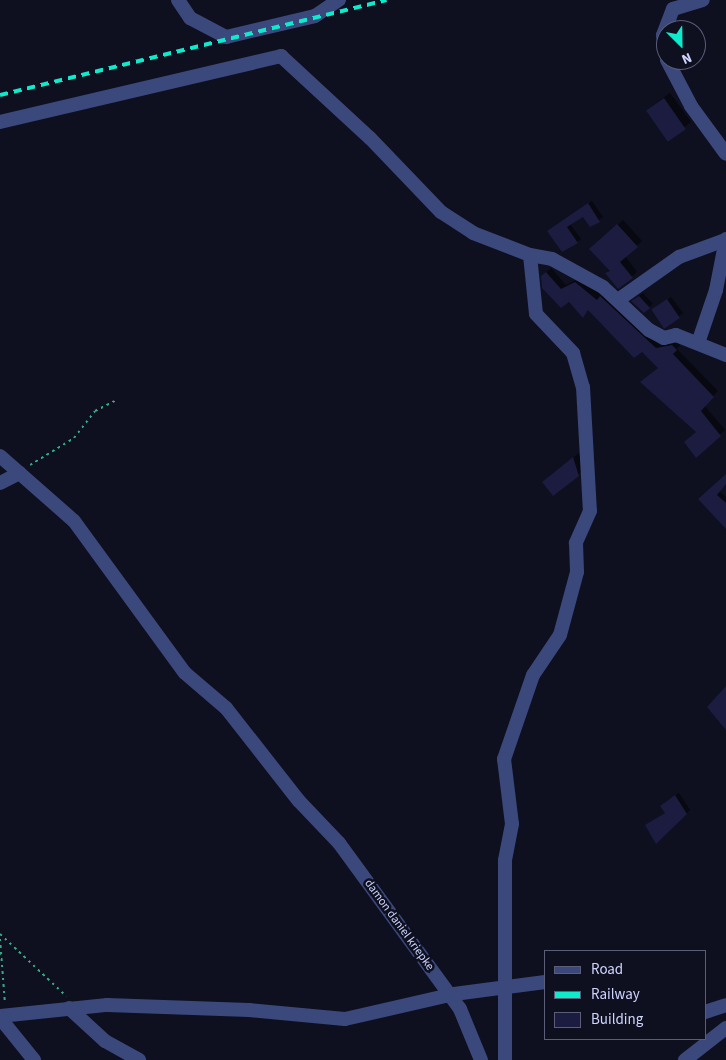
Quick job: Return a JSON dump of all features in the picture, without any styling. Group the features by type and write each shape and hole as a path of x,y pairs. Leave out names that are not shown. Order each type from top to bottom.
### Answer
{"street":[{"path":"178,0 190,18 226,38 315,16 339,0"},
{"path":"667,20 671,5 703,0"},
{"path":"0,122 281,56 370,138 441,212 473,233 530,255 569,267 618,300 648,330 698,343 726,355"},
{"path":"672,70 691,106 726,154"},
{"path":"618,300 678,257 726,239"},
{"path":"698,343 718,281 726,239"},
{"path":"505,1060 505,860 512,824 504,759 533,675 560,635 577,572 576,543 590,511 583,387 572,353 536,314 530,255"},
{"name":"damon daniel kriepke","path":"0,456 74,521 185,673 226,708 299,801 339,842 450,995 481,1060"},
{"path":"0,483 20,473"},
{"path":"34,1060 2,1017 69,1008 239,1010 345,1020 450,995 544,982"},
{"path":"706,1012 726,1005"},
{"path":"69,1008 105,1041 139,1060"},
{"path":"685,1060 726,1028"}],"path":[{"path":"20,473 47,450 74,438 95,410 116,400"},
{"path":"0,934 67,996 69,1008"},
{"path":"0,939 2,1017"}],"building":[{"path":"664,98 686,129 668,142 646,111"},
{"path":"588,203 600,222 590,227 583,217 567,227 578,243 562,252 547,231"},
{"path":"617,224 638,247 620,262 633,278 618,289 605,273 610,271 589,249"},
{"path":"546,272 561,289 575,282 597,300 600,296 656,348 672,345 677,350 673,354 714,397 701,411 721,436 696,458 684,442 696,432 640,382 658,368 642,352 634,358 588,310 583,318 569,302 561,308 542,288 541,276"},
{"path":"639,296 650,308 644,313 631,301"},
{"path":"667,299 680,318 664,329 651,310"},
{"path":"573,457 579,476 553,496 542,482"},
{"path":"726,474 726,484 717,495 726,503 726,529 698,499"},
{"path":"726,686 726,730 707,707"},
{"path":"675,795 687,814 656,844 645,825 665,813 660,806"}],"railway":[{"path":"0,95 386,0"}]}
